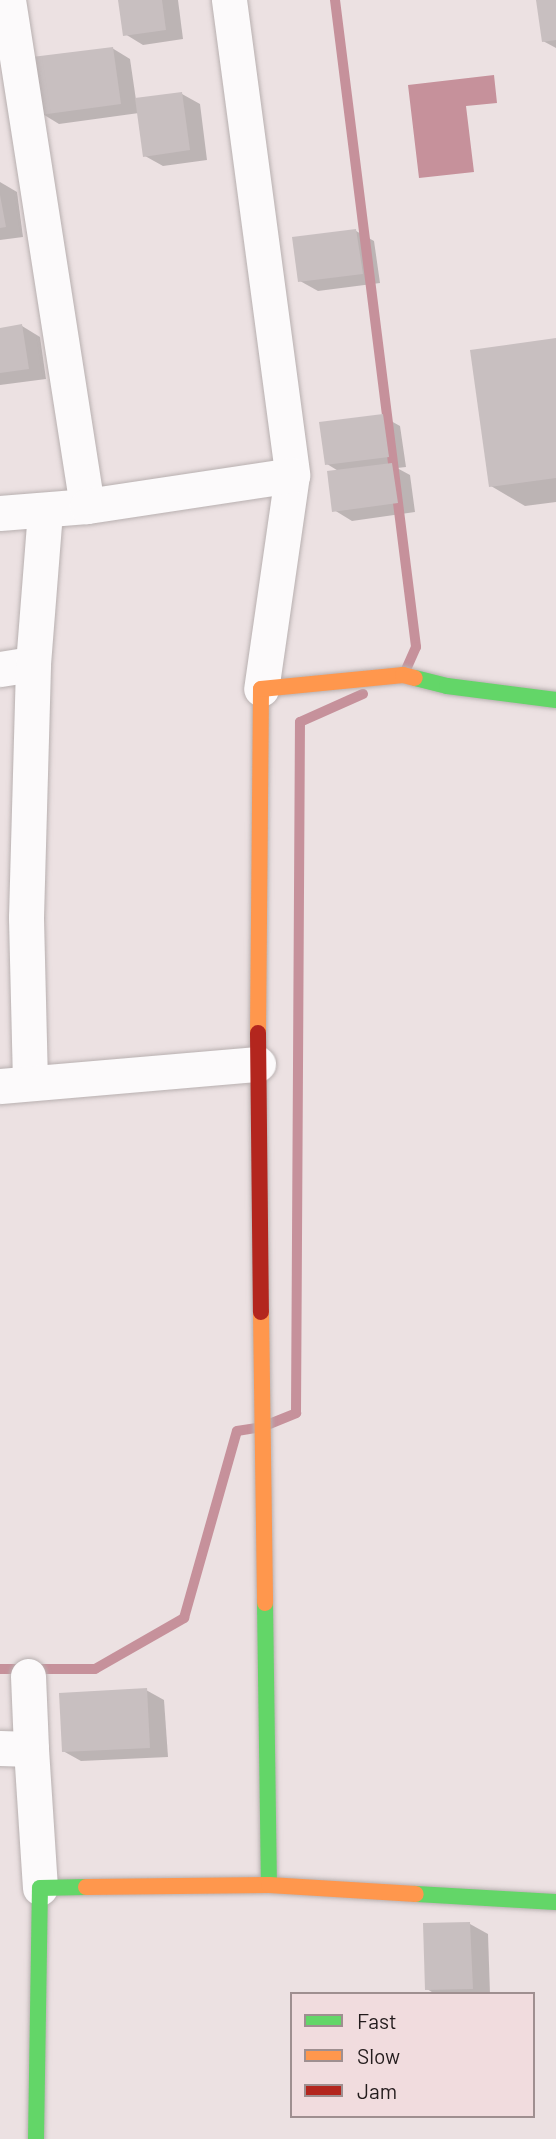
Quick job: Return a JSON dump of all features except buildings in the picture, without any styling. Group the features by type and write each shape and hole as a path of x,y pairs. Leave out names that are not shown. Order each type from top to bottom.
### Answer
{"street":[{"path":"8,0 87,506"},
{"path":"229,0 292,475 261,689 258,1064 268,1885"},
{"path":"0,513 87,506 292,475"},
{"path":"45,510 16,667 13,918 15,1084 258,1064"},
{"path":"261,689 403,676 447,686 556,701"},
{"path":"28,1676 14,1748 40,1888 36,2139"},
{"path":"40,1888 268,1885 556,1902"}],"shaded area":[{"path":"494,75 497,103 466,106 474,172 419,178 408,85"}],"waterway":[{"path":"335,0 416,647 406,669"},
{"path":"0,1669 95,1669 184,1618 237,1431 262,1427 296,1413 300,722 363,694"}],"traffic: fast":[{"path":"415,678 447,686 556,700"},
{"path":"265,1603 269,1885"},
{"path":"36,2139 40,1888 86,1887"},
{"path":"416,1894 556,1902"}],"traffic: slow":[{"path":"258,1033 261,689 403,675 415,678"},
{"path":"261,1312 265,1603"},
{"path":"86,1887 269,1885 416,1894"}],"traffic: jam":[{"path":"258,1033 261,1312"}]}
